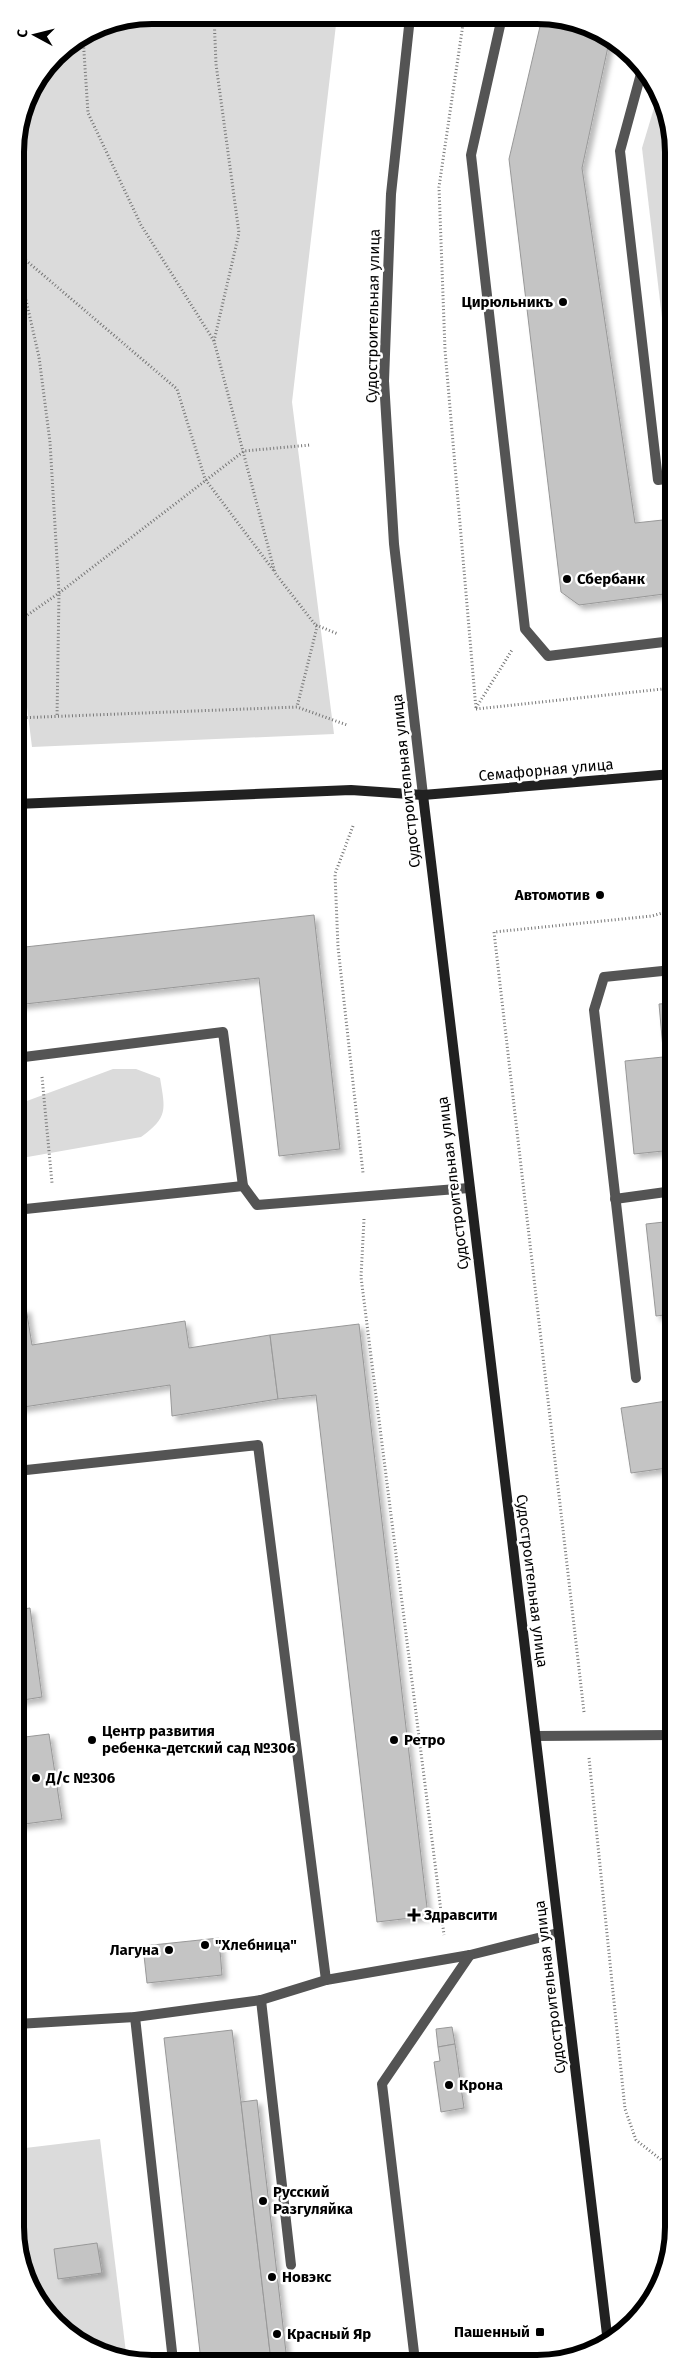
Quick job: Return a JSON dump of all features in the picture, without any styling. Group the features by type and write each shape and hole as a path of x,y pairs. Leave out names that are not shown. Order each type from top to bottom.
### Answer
{"main road":[{"name":"Семафорная улица","path":"24,804 351,790 423,795 665,775"},
{"name":"Судостроительная улица","path":"423,795 607,2335"}],"street":[{"name":"Судостроительная улица","path":"409,24 391,194 384,381 394,544 423,795"},
{"path":"500,24 471,155 525,629 548,656 665,642"},
{"path":"640,76 620,151 658,480 665,479"},
{"path":"636,1378 594,1010 604,977 665,971"},
{"path":"24,1057 222,1032 243,1186 256,1205 469,1188"},
{"path":"24,1209 243,1186"},
{"path":"615,1198 665,1192"},
{"path":"24,1470 258,1445 326,1980"},
{"path":"536,1736 587,1734 665,1735"},
{"path":"24,2024 135,2017 261,2000 326,1980 470,1954 558,1933"},
{"path":"414,2355 382,2084 470,1954"},
{"path":"261,2000 291,2265"},
{"path":"135,2017 172,2355"}],"path":[{"path":"214,24 216,64 239,233 214,342"},
{"path":"463,24 439,187 444,350 476,709"},
{"path":"83,44 88,113 141,226 214,342 275,573"},
{"path":"24,260 177,388 205,479 317,627 338,634"},
{"path":"24,293 40,366 50,442 59,593 57,717"},
{"path":"24,617 59,593 205,479 244,451 310,445"},
{"path":"297,707 317,627"},
{"path":"476,709 525,629"},
{"path":"476,709 665,689"},
{"path":"24,718 297,707 347,725"},
{"path":"353,826 334,874 338,947 366,1196 361,1277 447,1958"},
{"path":"665,912 652,916 494,932 587,1734 626,2109 636,2140 665,2163"},
{"path":"40,1055 54,1206"}],"shaded area":[{"path":"144,24 336,24 292,402 334,734 32,747 24,683 25,135 28,119 41,88 61,61 88,41 119,28"},
{"path":"655,104 663,127 665,144 665,344 642,148"},
{"path":"113,1069 136,1069 160,1078 164,1105 161,1118 141,1137 24,1158 24,1102"},
{"path":"100,2139 126,2353 95,2342 81,2334 61,2318 41,2291 26,2252 24,2235 24,2148"}],"building":[{"path":"541,24 562,26 578,31 594,37 608,46 582,168 635,523 665,520 665,594 579,605 561,592 509,159"},
{"path":"314,915 340,1149 279,1156 259,978 24,1004 24,947"},
{"path":"659,1004 665,1004 665,1071"},
{"path":"663,1057 665,1075 665,1151 634,1154 625,1061"},
{"path":"665,1222 665,1315 656,1316 646,1224"},
{"path":"24,1308 26,1308 32,1345 185,1321 189,1348 270,1335 278,1399 172,1416 170,1385 24,1407"},
{"path":"359,1324 428,1916 377,1922 316,1395 278,1399 270,1335"},
{"path":"665,1401 665,1468 631,1473 621,1408"},
{"path":"30,1608 42,1697 24,1700 24,1609"},
{"name":"Д/с №306","path":"49,1734 62,1819 24,1824 24,1737"},
{"path":"219,1938 222,1975 147,1983 143,1946"},
{"path":"452,2027 455,2044 438,2047 436,2029"},
{"path":"232,2030 270,2355 200,2355 164,2038"},
{"name":"Крона","path":"455,2044 464,2108 441,2112 434,2062 440,2061 438,2047"},
{"path":"257,2100 286,2355 270,2355 241,2102"},
{"path":"97,2243 102,2273 58,2279 54,2249"}],"place":[{"name":"Цирюльникъ","path":"563,302"},
{"name":"Сбербанк","path":"567,579"},
{"name":"Автомотив","path":"600,895"},
{"name":"Центр развития ребенка-детский сад №306","path":"92,1740"},
{"name":"Ретро","path":"394,1740"},
{"name":"Д/с №306","path":"36,1778"},
{"name":"Здравсити","path":"414,1915"},
{"name":"\"Хлебница\"","path":"205,1945"},
{"name":"Лагуна","path":"169,1950"},
{"name":"Крона","path":"449,2085"},
{"name":"Русский Разгуляйка","path":"263,2201"},
{"name":"Новэкс","path":"272,2277"},
{"name":"Пашенный","path":"540,2332"},
{"name":"Красный Яр","path":"277,2334"}]}
